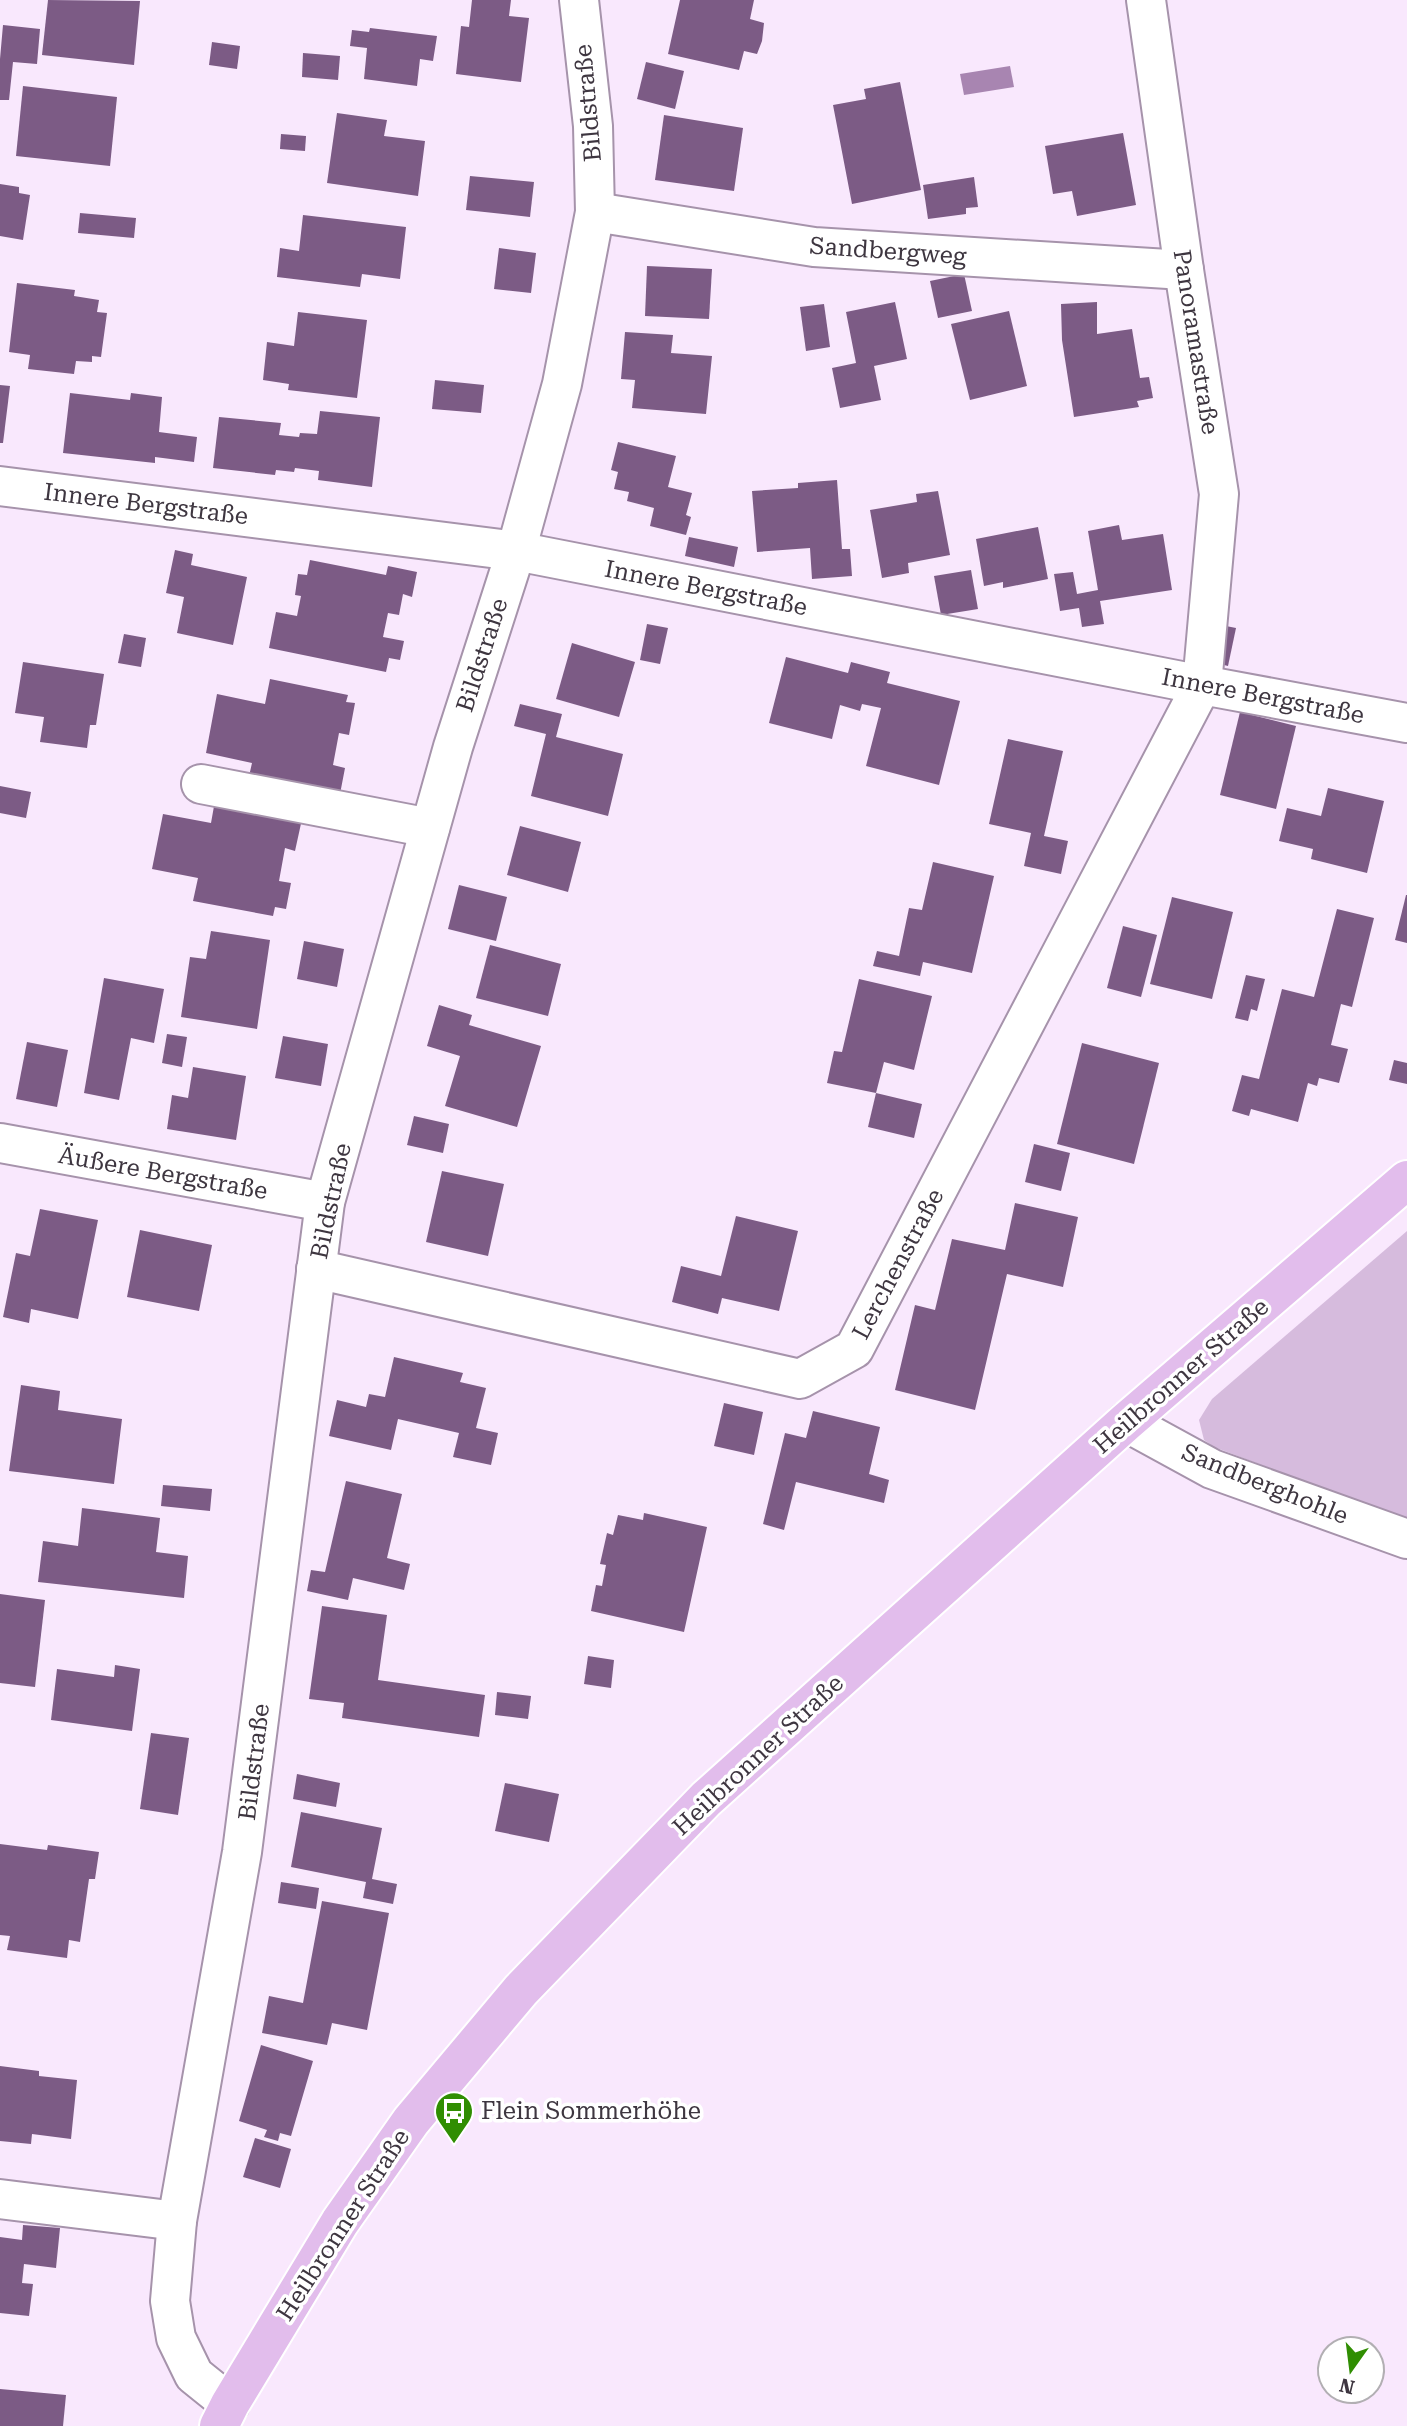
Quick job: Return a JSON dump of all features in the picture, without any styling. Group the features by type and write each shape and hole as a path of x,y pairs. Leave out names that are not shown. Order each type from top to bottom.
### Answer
{"main road":[{"name":"Heilbronner Straße","path":"224,2415 340,2222 428,2098 520,1990 706,1799 1126,1422 1407,1180"}],"street":[{"name":"Bildstraße","path":"224,2415 194,2375 176,2338 170,2301 177,2221 242,1852 325,1202 457,734 516,551 562,384 595,212 593,126 579,0"},
{"name":"Panoramastraße","path":"1146,0 1219,494 1202,685"},
{"name":"Sandbergweg","path":"595,212 814,247 1184,270"},
{"name":"Innere Bergstraße","path":"0,486 516,551 1407,723"},
{"name":"Lerchenstraße","path":"316,1269 800,1379 853,1349 1202,685"},
{"path":"201,784 430,828"},
{"name":"Äußere Bergstraße","path":"0,1143 325,1202"},
{"name":"Sandberghohle","path":"1126,1422 1212,1469 1407,1539"},
{"path":"0,2199 177,2221"}],"shaded area":[{"path":"1010,66 1014,87 964,95 960,74"},
{"path":"1407,1231 1407,1520 1214,1447 1204,1440 1199,1420 1212,1399"}],"building":[{"path":"48,0 140,1 134,65 42,55"},
{"path":"472,0 511,0 509,16 529,18 521,82 456,74 461,26 469,27"},
{"path":"680,0 754,0 750,19 764,23 757,54 744,51 739,70 668,54"},
{"path":"3,25 40,29 37,64 13,62 9,100 0,100"},
{"path":"370,28 437,36 433,61 420,59 417,86 364,79 367,48 350,46 352,30 369,32"},
{"path":"212,42 240,46 237,69 209,65"},
{"path":"303,53 340,56 338,80 302,77"},
{"path":"646,62 684,71 675,109 637,99"},
{"path":"900,82 921,190 852,204 833,105 866,99 864,89"},
{"path":"23,86 117,97 110,166 16,156"},
{"path":"337,113 387,120 384,136 425,141 418,196 327,183"},
{"path":"664,115 743,128 734,191 655,180"},
{"path":"1123,133 1136,205 1077,216 1072,191 1053,194 1045,146"},
{"path":"281,134 306,136 305,151 280,149"},
{"path":"470,176 534,182 530,217 466,210"},
{"path":"974,177 978,207 966,208 966,214 928,219 923,185"},
{"path":"0,184 19,187 19,193 30,195 23,240 0,236"},
{"path":"80,213 136,218 134,238 78,233"},
{"path":"303,215 406,227 400,279 362,274 360,287 277,277 280,248 299,251"},
{"path":"499,248 536,253 531,293 494,289"},
{"path":"647,266 712,269 709,319 645,316"},
{"path":"964,274 972,311 938,318 930,281"},
{"path":"17,283 75,290 74,296 99,300 97,312 107,313 101,357 92,356 92,362 76,361 74,374 28,369 30,355 9,352"},
{"path":"895,302 907,359 874,366 881,400 840,408 832,368 856,363 846,312"},
{"path":"1097,302 1097,334 1132,329 1140,378 1149,377 1153,398 1137,401 1139,407 1074,417 1062,340 1061,304"},
{"path":"824,304 830,347 806,351 800,307"},
{"path":"1009,311 1027,386 970,400 951,324"},
{"path":"298,312 367,320 357,398 288,390 289,384 263,380 267,342 294,346"},
{"path":"625,332 673,335 671,353 712,356 706,414 632,408 635,380 621,379"},
{"path":"435,380 484,385 481,413 432,409"},
{"path":"0,385 10,386 3,443 0,443"},
{"path":"70,393 130,400 131,393 162,397 159,432 197,437 194,462 155,457 155,463 63,453"},
{"path":"320,411 380,417 372,487 318,480 319,471 295,468 294,472 276,470 275,475 213,468 219,417 281,423 279,435 299,437 300,433 317,434"},
{"path":"618,442 676,456 668,487 692,493 686,515 691,517 686,535 650,526 654,508 627,501 629,492 614,489 618,472 611,470"},
{"path":"837,480 842,549 850,549 852,576 812,579 810,548 757,552 752,491 798,488 798,483"},
{"path":"938,491 950,555 908,563 909,573 882,578 870,510 917,502 916,494"},
{"path":"1119,525 1122,540 1163,534 1172,590 1100,601 1104,624 1082,627 1079,608 1060,611 1054,574 1073,572 1077,594 1098,590 1088,531"},
{"path":"1038,527 1048,579 1003,588 1003,582 984,586 976,539"},
{"path":"689,537 738,547 734,567 685,556"},
{"path":"175,550 193,554 191,565 247,577 233,645 177,633 184,597 166,593"},
{"path":"310,560 386,575 388,566 417,572 412,597 403,594 399,615 388,613 383,637 404,641 400,660 389,658 386,672 269,648 276,612 297,616 301,596 295,595 298,574 307,575"},
{"path":"971,570 978,609 941,615 934,576"},
{"path":"647,624 668,628 660,664 640,660"},
{"path":"1216,624 1236,628 1228,666 1208,661"},
{"path":"124,634 146,638 141,667 118,663"},
{"path":"572,643 635,662 619,717 556,699"},
{"path":"786,657 848,673 851,662 890,672 887,683 960,701 939,785 866,766 881,708 862,704 860,711 840,705 832,739 769,723"},
{"path":"23,662 104,674 96,725 90,725 87,748 40,742 44,717 15,713"},
{"path":"270,679 348,695 346,702 355,703 349,735 339,733 333,765 345,768 340,794 247,785 252,763 206,753 217,694 265,704"},
{"path":"520,704 562,714 556,737 623,754 608,816 531,796 546,734 514,726"},
{"path":"1240,712 1296,726 1276,809 1220,795"},
{"path":"1008,739 1063,751 1044,836 1068,841 1061,874 1024,866 1031,833 989,824"},
{"path":"0,786 31,792 26,818 0,813"},
{"path":"1328,788 1384,801 1367,873 1311,859 1313,849 1279,841 1287,808 1321,816"},
{"path":"216,795 302,819 295,851 285,848 279,881 291,883 286,909 275,907 273,916 193,901 198,878 152,869 163,814 211,823"},
{"path":"520,826 581,842 568,892 507,875"},
{"path":"933,862 994,876 972,973 923,962 920,976 873,966 877,951 899,956 909,908 922,910"},
{"path":"459,885 507,897 496,941 448,929"},
{"path":"1407,895 1407,943 1395,940"},
{"path":"1172,897 1233,912 1212,999 1150,984"},
{"path":"1337,909 1374,918 1352,1007 1341,1004 1331,1045 1348,1049 1339,1083 1319,1078 1317,1086 1308,1083 1298,1122 1251,1109 1249,1116 1232,1111 1242,1075 1259,1079 1282,989 1314,997"},
{"path":"1123,926 1157,935 1141,997 1107,988"},
{"path":"211,931 270,940 257,1029 181,1017 190,957 206,959"},
{"path":"304,941 344,949 337,987 297,979"},
{"path":"490,945 561,964 548,1016 476,998"},
{"path":"1246,975 1265,979 1257,1011 1251,1009 1248,1021 1235,1018"},
{"path":"104,978 164,989 154,1043 131,1038 119,1100 84,1093"},
{"path":"859,979 932,996 914,1070 884,1062 876,1093 827,1083 834,1051 842,1052"},
{"path":"439,1005 472,1015 469,1025 541,1046 517,1127 445,1106 460,1056 427,1046"},
{"path":"167,1034 187,1037 182,1067 162,1063"},
{"path":"283,1036 328,1044 321,1086 275,1078"},
{"path":"27,1042 68,1050 57,1107 16,1099"},
{"path":"1082,1043 1159,1063 1134,1164 1057,1144"},
{"path":"1394,1060 1407,1063 1407,1084 1389,1080"},
{"path":"193,1067 246,1076 236,1140 167,1129 172,1095 188,1098"},
{"path":"876,1093 922,1104 914,1138 868,1127"},
{"path":"414,1116 449,1124 443,1153 407,1145"},
{"path":"1034,1144 1070,1153 1061,1191 1025,1182"},
{"path":"442,1171 504,1184 488,1256 426,1242"},
{"path":"1015,1203 1078,1217 1063,1287 1007,1274 975,1410 895,1390 915,1305 935,1310 952,1239 1005,1250"},
{"path":"40,1209 98,1220 78,1319 31,1309 29,1323 3,1317 16,1253 30,1256"},
{"path":"736,1216 798,1231 779,1311 722,1298 718,1314 672,1302 681,1266 721,1276"},
{"path":"140,1230 212,1245 199,1311 127,1297"},
{"path":"394,1357 463,1373 460,1382 486,1388 476,1428 498,1433 491,1465 453,1457 459,1433 398,1419 391,1450 329,1436 337,1400 366,1407 369,1394 385,1397"},
{"path":"21,1385 60,1391 58,1410 122,1419 114,1484 9,1471"},
{"path":"724,1403 763,1412 754,1455 714,1446"},
{"path":"813,1411 880,1427 869,1474 889,1480 884,1503 796,1482 784,1530 763,1524 785,1433 806,1438"},
{"path":"346,1481 402,1494 387,1558 410,1564 404,1590 353,1578 348,1600 307,1591 311,1570 325,1572"},
{"path":"163,1485 212,1489 210,1511 161,1506"},
{"path":"82,1508 160,1518 156,1552 188,1556 184,1598 38,1582 43,1541 78,1546"},
{"path":"644,1513 707,1527 684,1632 591,1611 596,1585 602,1586 606,1565 600,1564 607,1533 613,1535 618,1515 643,1520"},
{"path":"0,1594 45,1600 35,1687 0,1683"},
{"path":"322,1606 387,1615 378,1680 485,1695 479,1737 342,1718 344,1703 309,1699"},
{"path":"588,1656 614,1660 611,1688 584,1684"},
{"path":"115,1665 140,1669 132,1731 51,1720 57,1669 114,1677"},
{"path":"497,1692 531,1696 528,1719 495,1715"},
{"path":"151,1733 189,1738 178,1815 140,1809"},
{"path":"297,1774 340,1783 336,1807 293,1799"},
{"path":"505,1783 559,1794 549,1842 495,1831"},
{"path":"301,1812 382,1828 372,1879 397,1884 393,1904 363,1898 366,1882 291,1867"},
{"path":"0,1844 47,1850 48,1845 99,1852 95,1879 89,1879 80,1942 69,1940 67,1958 7,1950 10,1936 0,1935"},
{"path":"281,1882 319,1888 316,1909 278,1903"},
{"path":"322,1901 389,1913 367,2030 332,2023 327,2045 262,2033 269,1996 303,2003"},
{"path":"261,2045 313,2061 291,2136 280,2133 278,2141 264,2137 267,2130 239,2121"},
{"path":"0,2066 39,2071 39,2076 77,2080 71,2139 32,2134 31,2144 0,2141"},
{"path":"255,2138 291,2149 280,2188 243,2177"},
{"path":"23,2225 60,2228 56,2268 24,2264 22,2283 33,2284 29,2316 0,2313 0,2237 22,2240"},
{"path":"0,2389 66,2395 63,2426 0,2426"}],"place":[{"name":"Flein Sommerhöhe","path":"454,2145"}]}
